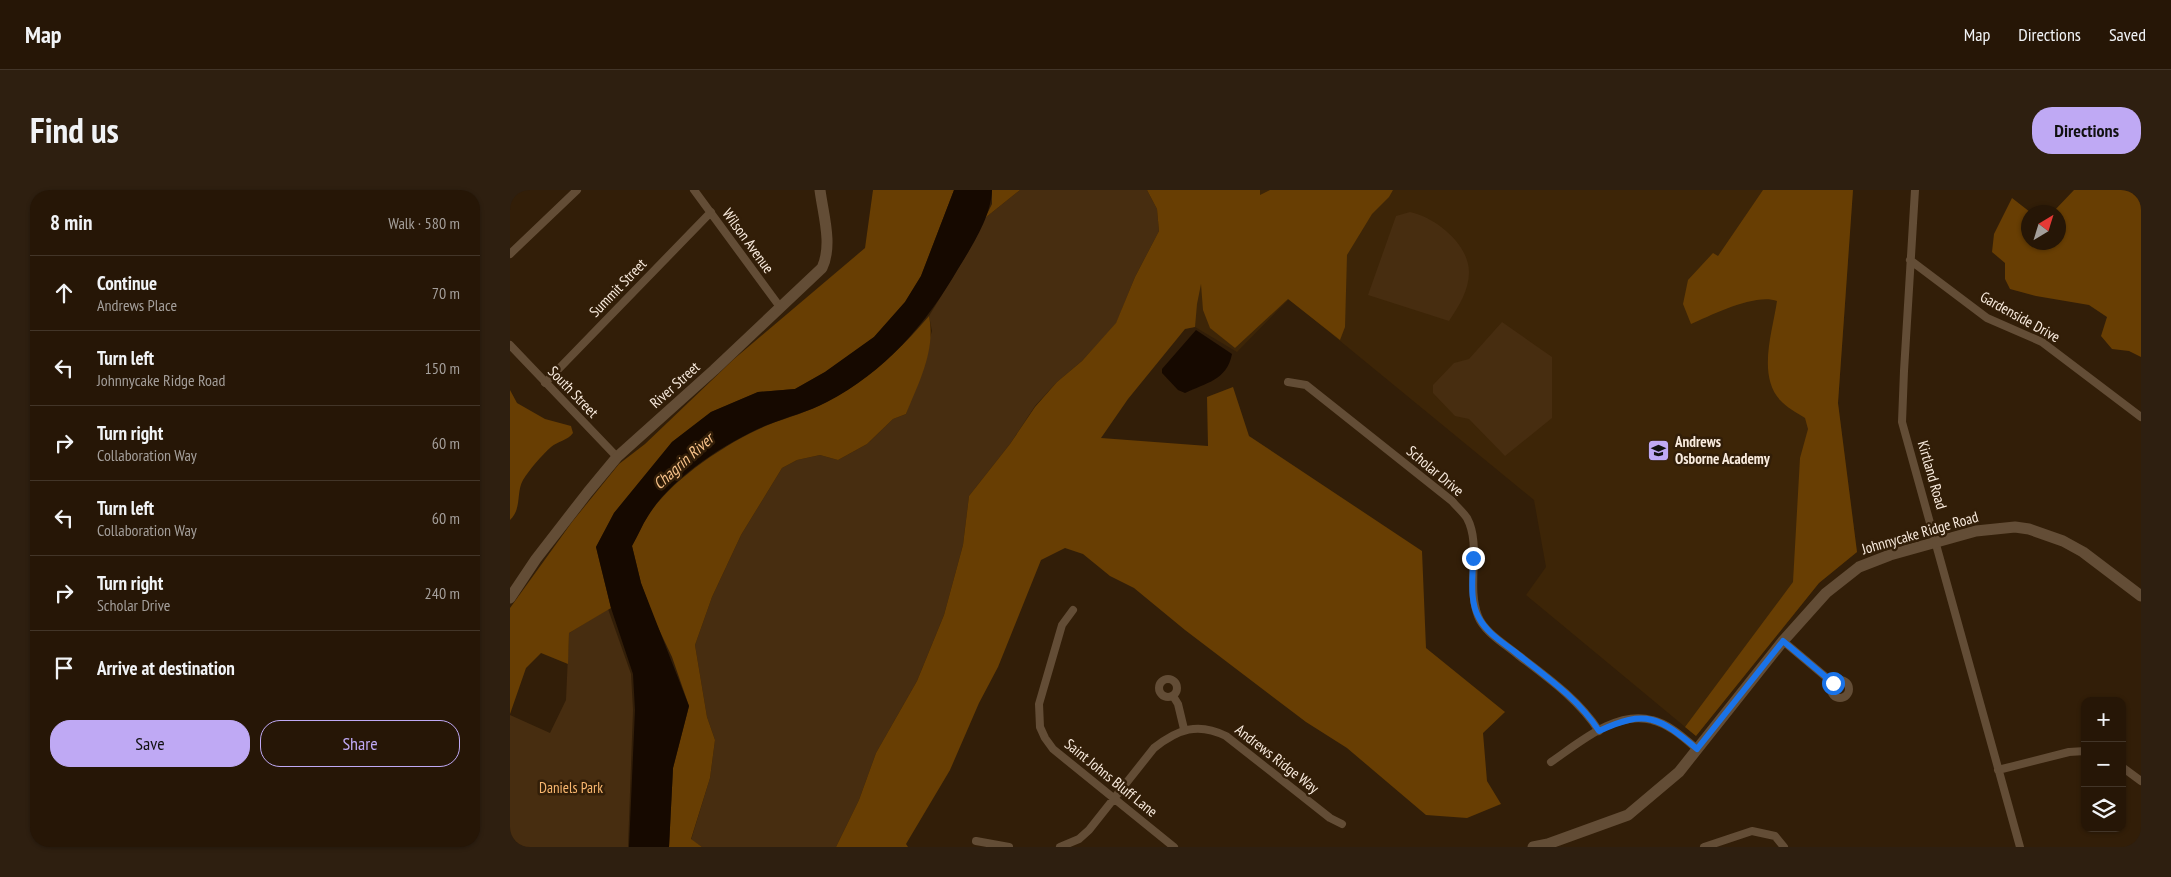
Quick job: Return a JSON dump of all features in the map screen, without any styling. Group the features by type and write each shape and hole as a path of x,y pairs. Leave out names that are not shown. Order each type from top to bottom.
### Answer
{"main road":[{"name":"River Street","path":"510,598 536,559 592,486 617,457 714,370 822,268 826,259 827,244 820,190"},
{"name":"Johnnycake Ridge Road","path":"1533,847 1548,844 1628,815 1679,772 1783,641 1826,593 1859,567 1890,555 1976,531 1999,527 2029,529 2063,541 2083,552 2141,596"}],"street":[{"path":"510,254 578,190"},
{"name":"Wilson Avenue","path":"694,190 780,307"},
{"name":"Kirtland Road","path":"1915,190 1902,422 2020,847"},
{"name":"Summit Street","path":"545,383 711,212"},
{"name":"Gardenside Drive","path":"1910,260 1988,318 2042,342 2141,417"},
{"name":"South Street","path":"510,345 617,457"},
{"name":"Scholar Drive","path":"1288,382 1306,385 1452,500 1466,518 1472,534 1472,594 1478,617 1491,633 1571,697 1588,715 1599,731"},
{"name":"Saint Johns Bluff Lane","path":"1073,610 1062,625 1042,690 1038,716 1040,727 1053,749 1174,847"},
{"path":"1783,641 1833,683"},
{"path":"1060,847 1079,839 1154,748 1168,737 1184,729 1178,704 1173,696"},
{"path":"1551,762 1599,731 1634,717 1653,720 1670,728 1697,749"},
{"name":"Andrews Ridge Way","path":"1184,729 1212,730 1226,736 1330,818 1342,824"},
{"path":"1998,770 2069,752 2081,751"},
{"path":"2126,769 2141,781"},
{"path":"1704,847 1752,831 1775,836 1784,847"},
{"path":"976,841 1010,847"}],"shaded area":[{"path":"873,190 954,190 921,276 905,302 874,337 825,372 795,389 758,392 711,412 672,442 614,513 596,547 611,608 569,633 568,664 541,653 526,668 510,714 510,608 572,522 619,464 645,444 734,359 865,248"},
{"path":"992,190 1020,190 985,218 992,204"},
{"path":"1147,190 1260,190 1260,195 1270,190 1393,190 1389,197 1372,214 1347,255 1345,327 1340,340 1288,299 1235,348 1210,328 1203,310 1201,284 1195,327 1185,329 1128,399 1101,438 1208,446 1207,397 1233,387 1249,436 1422,551 1426,648 1505,712 1483,733 1487,781 1501,804 1467,818 1426,815 1347,748 1306,722 1185,630 1134,588 1110,576 1083,554 1065,548 1041,560 998,667 979,703 950,770 906,844 908,847 836,847 859,800 876,753 917,681 944,615 963,545 969,496 1010,444 1035,407 1057,382 1082,361 1116,323 1135,277 1159,231 1157,209"},
{"name":"Andrews Osborne Academy","path":"1197,190 1853,190 1838,403 1857,552 1819,583 1696,736 1526,595 1546,567 1534,500 1289,299 1237,352 1195,327 1172,331"},
{"path":"1763,190 1853,190 1838,403 1857,552 1819,583 1696,736 1685,727 1793,582 1800,458 1808,429 1805,418 1780,400 1773,390 1769,378 1768,352 1777,301 1768,299 1746,302 1691,324 1683,304 1688,280 1713,253 1718,256"},
{"path":"2074,190 2129,190 2141,201 2141,357 2129,351 2112,349 2101,336 2107,317 2089,305 2036,296 2010,289 2005,279 2005,263 1992,252 1994,234 2012,198 2021,205 2021,250 2066,250 2066,205 2060,205"},
{"path":"929,316 931,329 928,354 921,378 906,414 893,419 867,444 838,460 820,455 797,460 782,468 741,535 712,597 695,645 707,717 715,740 710,778 691,839 702,847 669,847 673,768 689,706 672,657 654,619 641,583 632,546 646,519 658,502 685,476 736,441 768,425 821,405 857,384 907,341"},
{"path":"510,390 517,403 545,419 571,426 573,433 568,438 551,447 529,471 521,485 518,506 510,520"}],"green space":[{"path":"1020,190 1147,190 1157,209 1159,231 1135,277 1116,324 1082,361 1057,382 1035,406 1010,444 969,496 963,545 944,615 917,681 876,753 859,800 836,847 702,847 691,840 710,778 715,740 707,717 695,645 712,597 741,535 782,468 797,460 820,455 838,460 867,444 893,419 906,414 932,331 929,316 968,252 985,218"},
{"path":"1410,212 1430,220 1449,233 1457,242 1467,262 1469,279 1460,304 1449,321 1368,295 1396,216"},
{"path":"1502,322 1552,357 1552,418 1505,456 1469,419 1455,416 1433,393 1433,385 1454,363 1469,359"},
{"name":"Daniels Park","path":"608,609 631,674 633,710 628,847 510,847 510,715 550,733 566,700 569,633"}],"water":[{"name":"Chagrin River","path":"954,190 992,190 988,211 975,241 946,289 902,345 886,361 848,390 820,406 751,432 717,451 685,475 658,502 646,519 632,546 641,583 689,706 673,768 669,847 629,847 635,710 633,674 611,608 596,547 614,513 672,442 711,412 758,392 795,389 825,372 874,337 905,302 921,276"},
{"path":"1196,330 1232,354 1226,370 1214,380 1185,393 1178,390 1162,373 1162,369"}],"place":[{"name":"Andrews Osborne Academy","path":"1659,451"}],"route":[{"path":"1473,558 1472,594 1478,617 1491,633 1571,697 1588,715 1599,731 1634,717 1653,720 1670,728 1697,749 1783,641 1833,683"}]}
